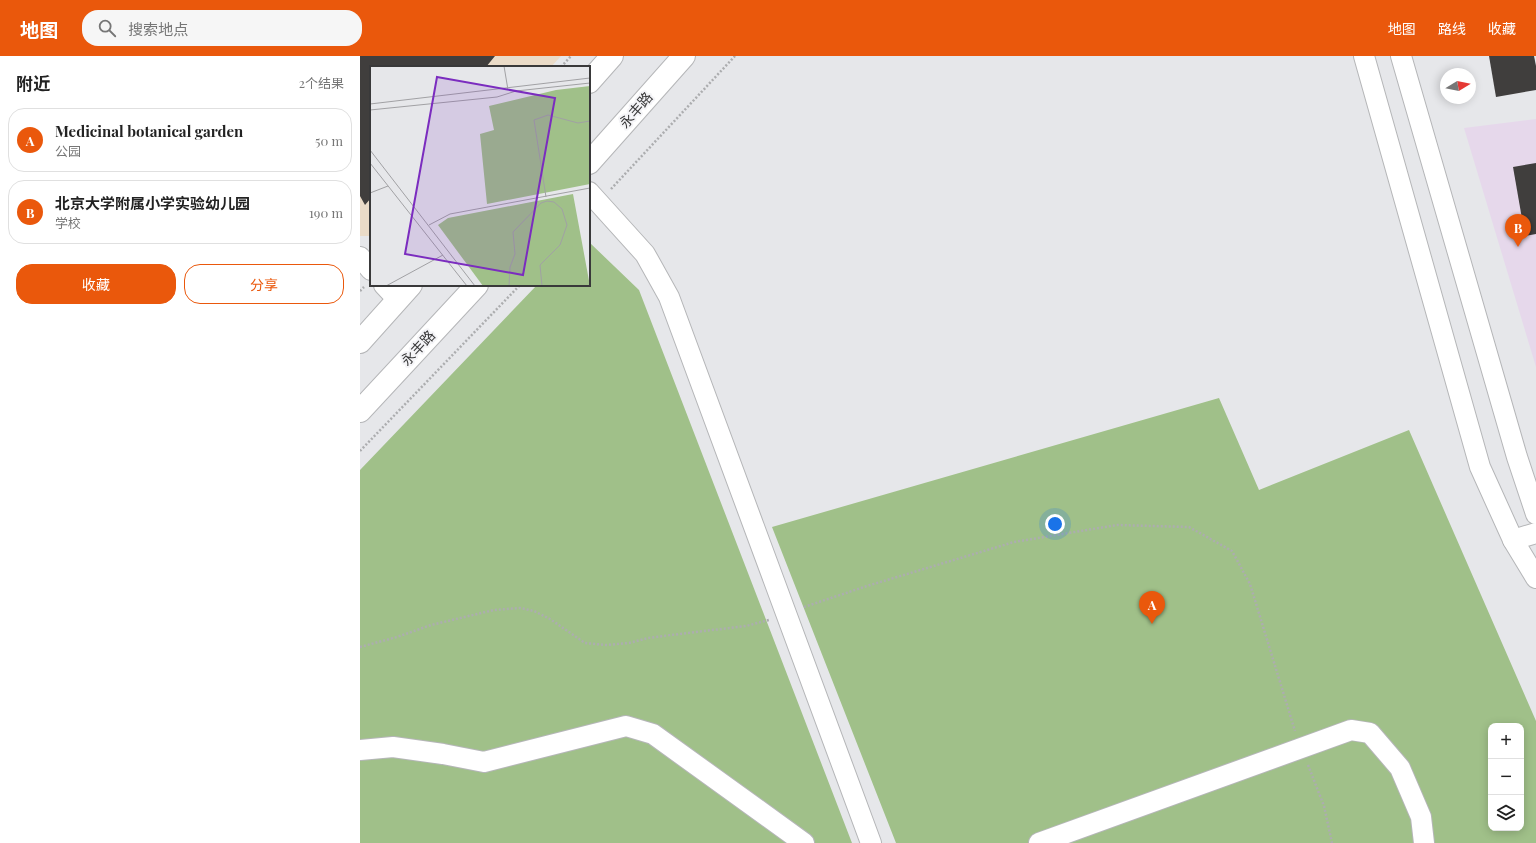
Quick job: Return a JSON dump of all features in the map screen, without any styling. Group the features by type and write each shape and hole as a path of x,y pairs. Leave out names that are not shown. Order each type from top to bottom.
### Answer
{"main road":[{"path":"590,81 612,56"},
{"name":"永丰路","path":"590,162 684,56"},
{"name":"永丰路","path":"360,411 476,286"},
{"path":"360,342 398,290"}],"street":[{"path":"1364,56 1480,466 1512,540 1536,578"},
{"path":"1401,56 1517,456 1536,514"},
{"path":"594,198 644,254 669,297 871,843"},
{"path":"360,257 370,269"},
{"path":"1512,540 1536,533"},
{"path":"360,750 393,747 443,754 484,762 626,726 653,734 804,843"},
{"path":"1039,843 1351,730 1370,733 1400,768 1421,817 1424,843"}],"path":[{"path":"562,66 571,56"},
{"path":"594,198 735,56"},
{"path":"360,451 519,286"},
{"path":"360,647 397,637 432,625 494,610 520,608 534,611 550,619 585,643 606,645 629,643 648,638 763,623 786,613 867,586 1014,542 1117,525 1189,527 1232,550 1250,584 1300,748 1324,806 1332,843"}],"shaded area":[{"path":"360,56 561,56 552,66 370,66 370,236 360,236"},
{"path":"1536,119 1536,367 1464,128"}],"green space":[{"path":"590,243 639,290 852,843 360,843 360,470 536,286 590,286"},
{"path":"1219,398 1259,490 1409,430 1536,721 1536,843 896,843 772,527"}],"building":[{"path":"360,56 495,56 487,66 370,66 370,199 365,205 360,196"},
{"path":"1489,56 1534,56 1536,66 1536,90 1496,97"},
{"path":"1536,163 1536,234 1525,236 1513,167"}],"place":[{"name":"北京大学附属小学实验幼儿园","path":"1518,247"},
{"name":"Medicinal botanical garden","path":"1152,624"}]}
